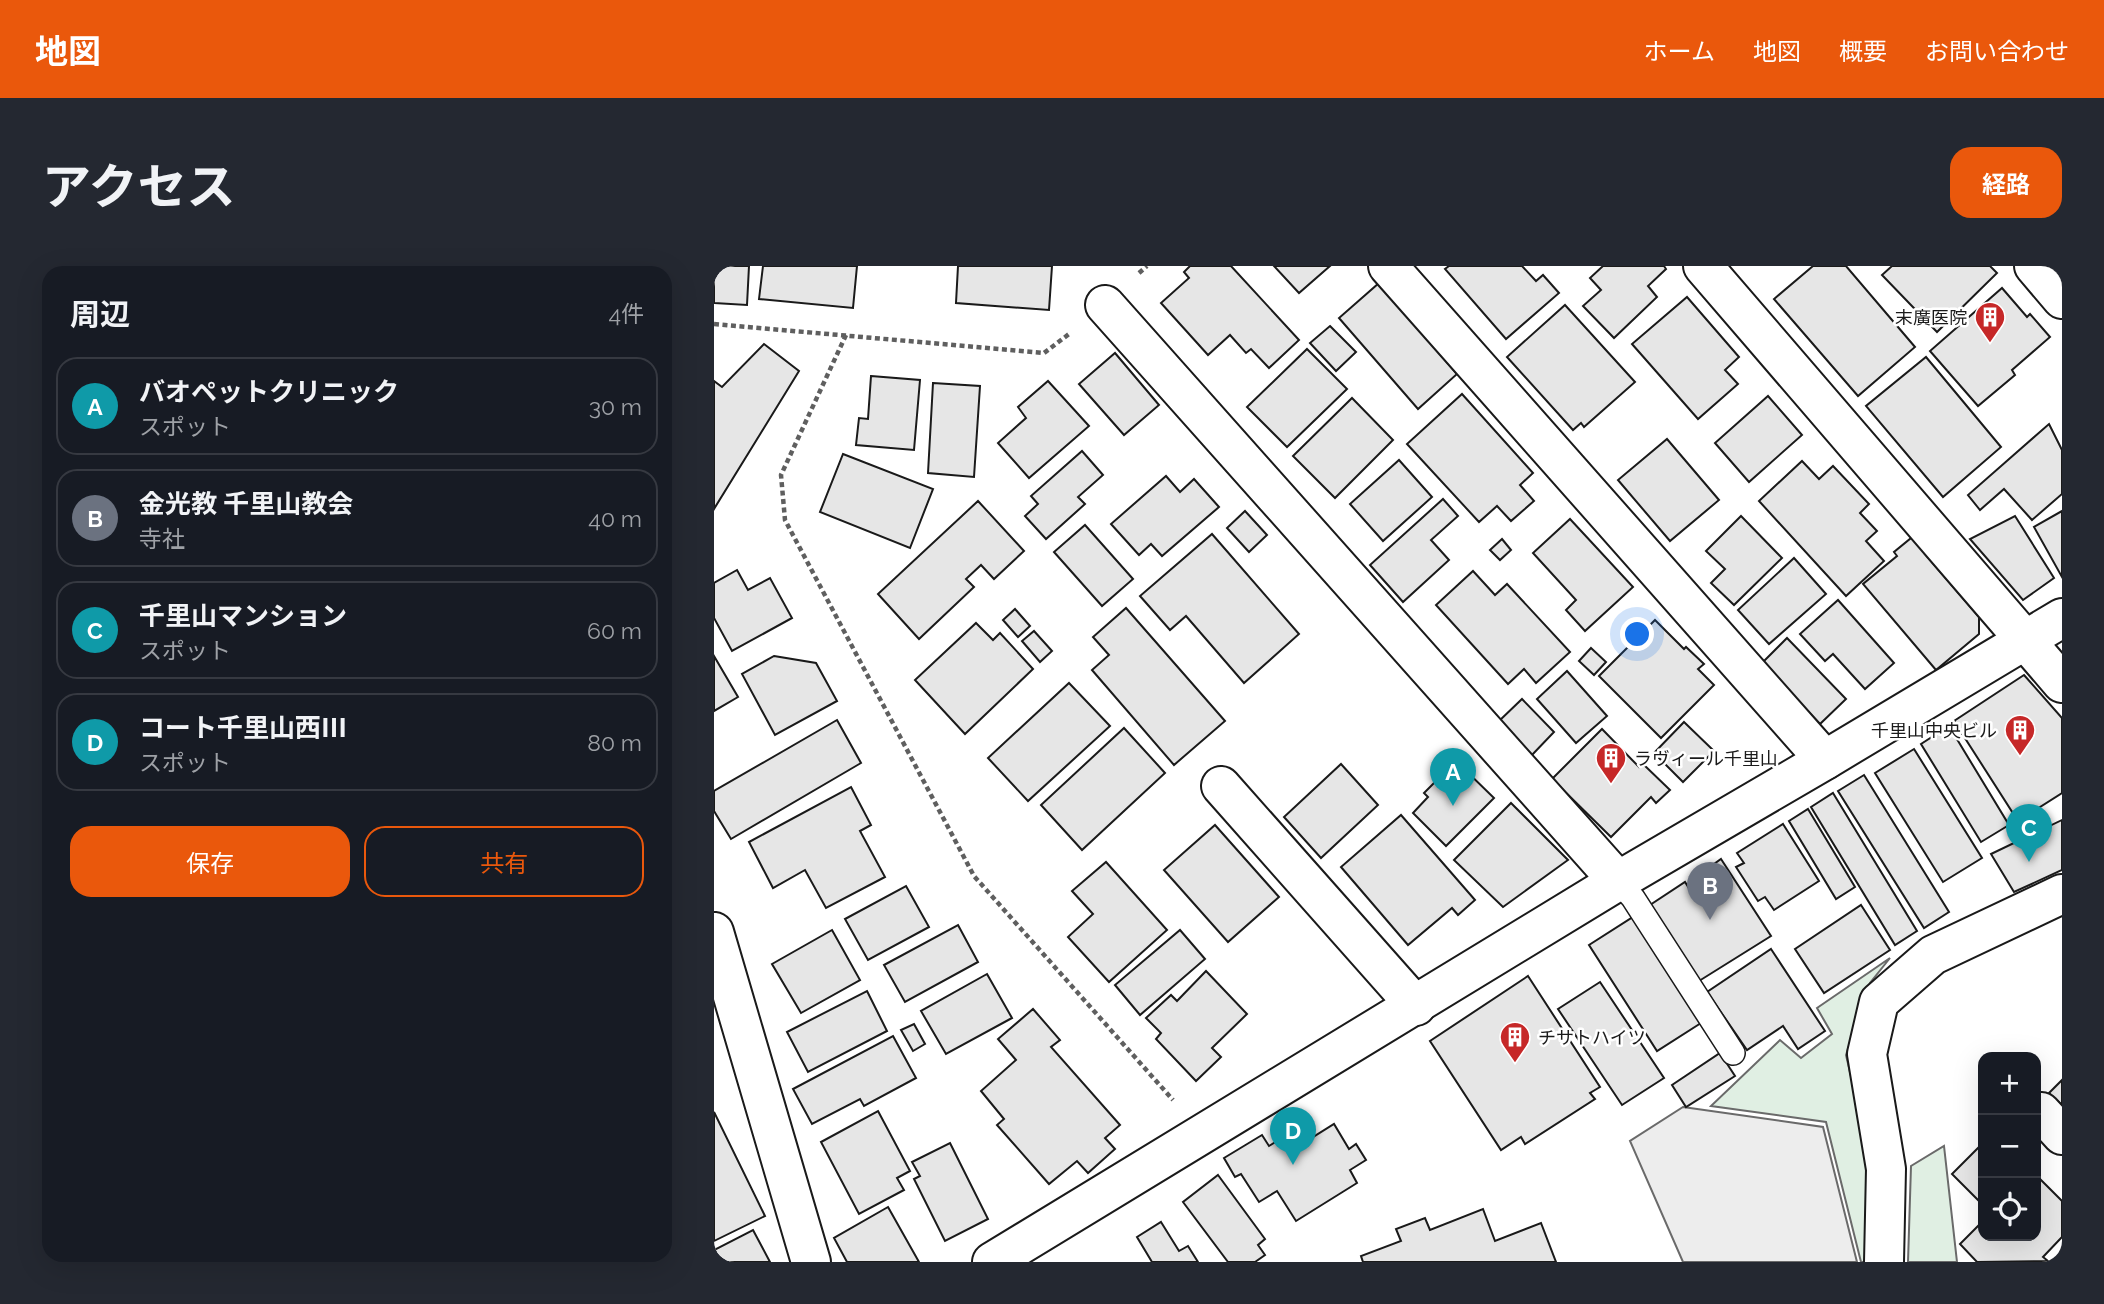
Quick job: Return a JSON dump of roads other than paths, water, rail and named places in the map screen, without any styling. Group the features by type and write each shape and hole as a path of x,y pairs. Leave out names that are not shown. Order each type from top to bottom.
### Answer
{"street":[{"path":"1388,266 1825,761"},
{"path":"1703,266 2062,683"},
{"path":"2034,266 2062,299"},
{"path":"1105,305 1618,881"},
{"path":"992,1262 1618,881 1825,761 2062,618"},
{"path":"1221,786 1416,1006"},
{"path":"1884,1262 1886,1169 1867,1054 1879,1002 1933,955 2062,894"},
{"path":"714,932 811,1262"}],"lane":[{"path":"1618,881 1633,898 1733,1054"}],"place":[{"name":"末廣医院","path":"1990,344"},
{"name":"千里山中央ビル","path":"2020,757"},
{"name":"ラヴィール千里山","path":"1611,785"},
{"name":"バオペットクリニック","path":"1453,806"},
{"name":"千里山マンション","path":"2029,862"},
{"name":"金光教 千里山教会","path":"1710,920"},
{"name":"チサトハイツ","path":"1515,1064"},
{"name":"コート千里山西Ⅲ","path":"1293,1165"}]}
